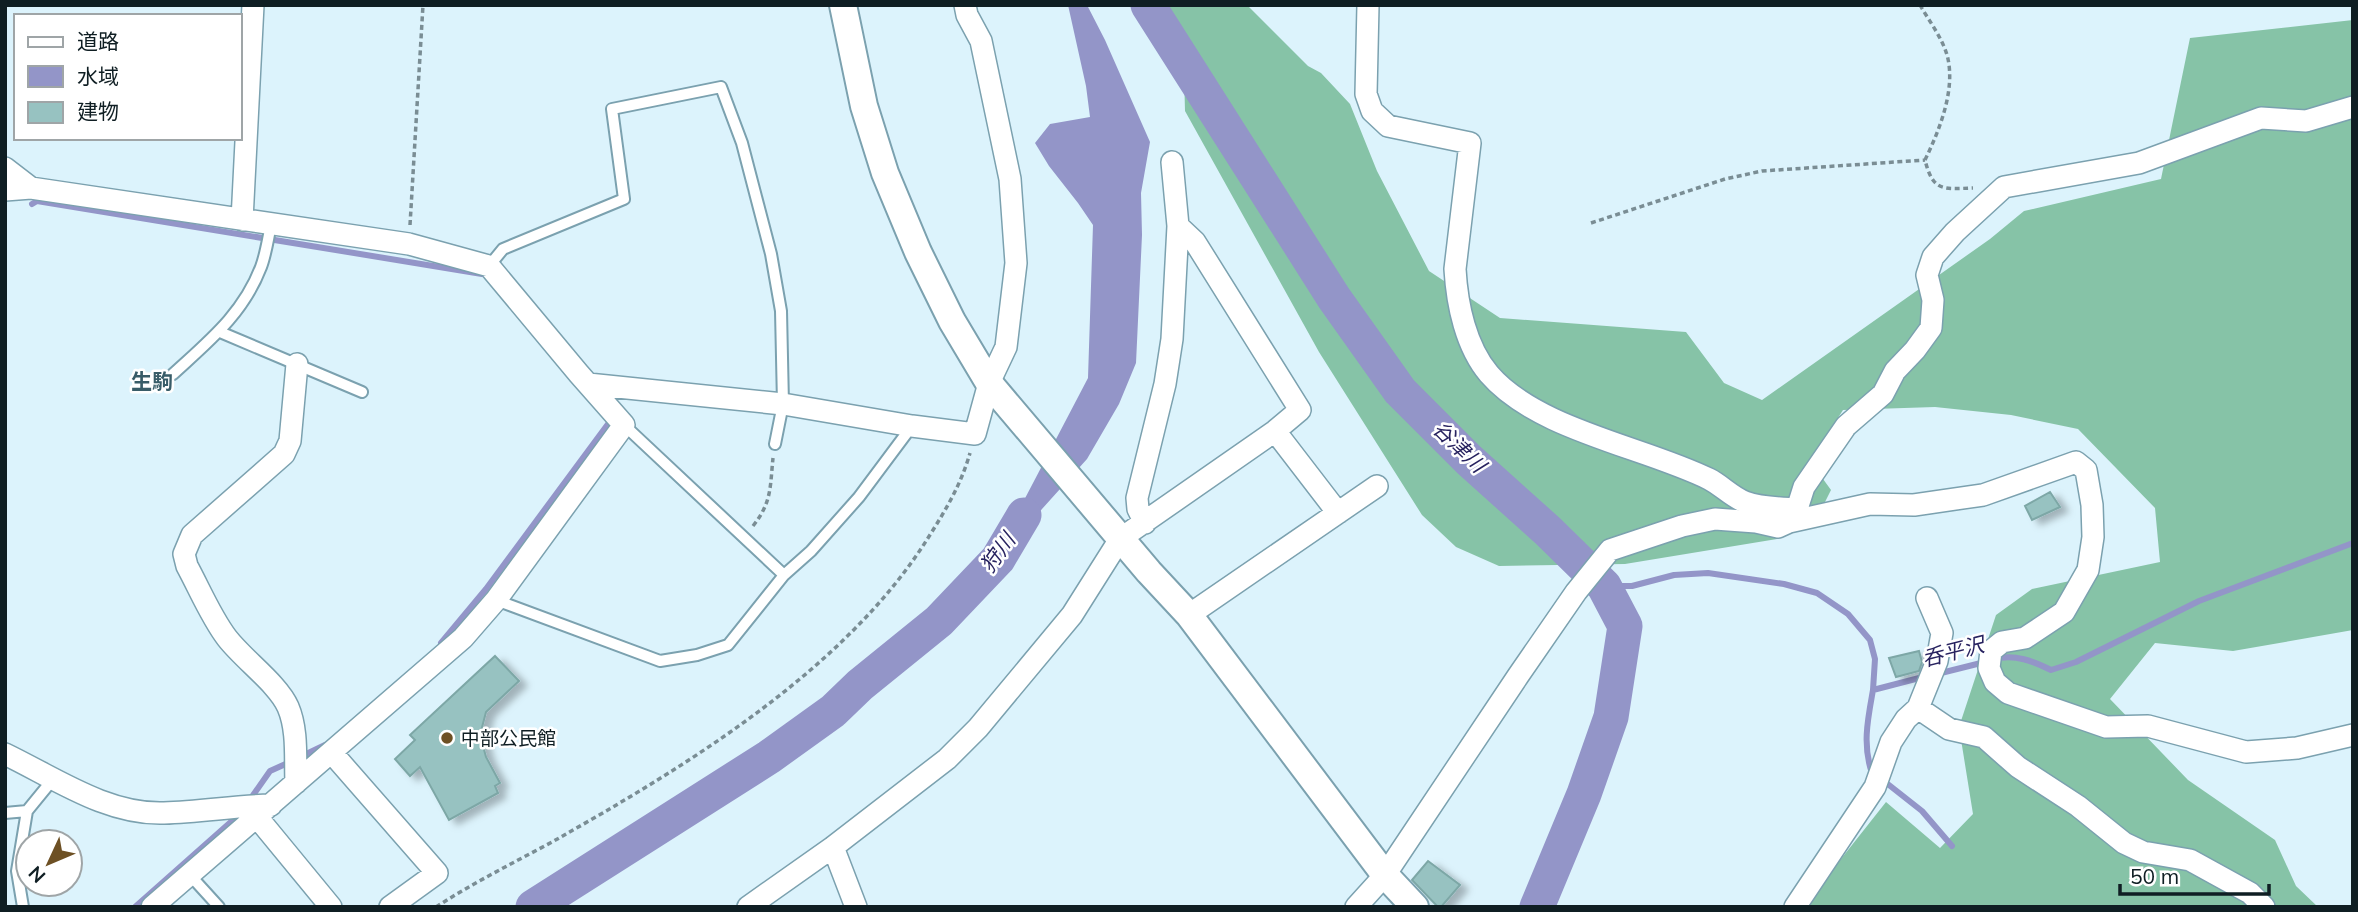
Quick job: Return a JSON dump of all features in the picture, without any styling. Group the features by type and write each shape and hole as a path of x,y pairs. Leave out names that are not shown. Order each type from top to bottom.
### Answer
{"street":[{"path":"242,220 253,5"},
{"path":"844,5 864,106 885,173 918,252 952,321 996,391 1189,615 1385,875 1415,907"},
{"path":"588,384 783,404 975,434 996,391 1006,346 1016,263 1010,179 981,41 967,15 965,5"},
{"path":"1368,5 1366,94 1377,118 1388,126 1470,143 1455,270 1456,287 1467,334 1490,374 1520,401 1567,424 1709,479 1744,502 1793,516"},
{"path":"1793,516 1804,487 1846,426 1882,394 1895,371 1931,328 1933,300 1927,275 1933,257 1955,232 2004,187 2139,163 2261,118 2306,121 2353,107"},
{"path":"1146,523 1138,509 1137,498 1165,384 1172,339 1178,226 1172,162"},
{"path":"5,167 31,188"},
{"path":"5,190 31,188 409,244 489,266 624,425 496,600 463,638 152,907"},
{"path":"747,907 834,847 947,759 978,728 1072,615 1120,538 1146,523 1275,431 1300,410 1195,242 1178,226"},
{"path":"296,783 293,720 287,705 279,692 225,636 187,566 184,554 191,535 284,454 290,441 297,364"},
{"path":"1275,431 1338,513"},
{"path":"1356,907 1385,875 1576,592 1610,550 1682,526 1715,519 1756,522 1778,527 1793,516 1870,504 1914,505 1983,495 2076,462 2087,470 2092,505 2093,537 2088,570 2064,612 2025,638 2002,642 1991,651 1989,668 1995,682 2008,693 2106,727 2158,728 2246,752 2297,748 2353,735"},
{"path":"1189,615 1377,486"},
{"path":"1795,907 1875,787 1891,742 1906,719 1918,708 1937,661 1942,633 1927,598"},
{"path":"1918,708 1949,729 1984,737 2018,767 2078,806 2124,843 2143,852 2190,860 2250,893 2263,907"},
{"path":"332,753 436,873 390,907"},
{"path":"5,754 77,792 120,808 162,814 233,806 264,811 331,907"},
{"path":"834,847 856,907"}],"lane":[{"path":"489,266 503,249 624,199 612,109 721,87 743,143 771,254 781,310 783,404 775,444"},
{"path":"173,374 220,332 238,311 261,266 271,225"},
{"path":"220,332 362,392"},
{"path":"624,425 784,575"},
{"path":"496,600 660,661 698,655 728,645 784,575 811,551 859,497 912,426"},
{"path":"23,907 17,871 27,811 54,778"},
{"path":"5,813 27,811"},
{"path":"189,874 219,907"}],"path":[{"path":"409,244 423,5"},
{"path":"1919,5 1948,57 1950,79 1943,115 1924,160 1929,177 1945,189 2004,187"},
{"path":"1591,223 1724,179 1762,171 1924,160"},
{"path":"436,907 664,776 784,693 849,635 888,595 953,498 975,434"},
{"path":"746,540 769,500 775,444"}],"green space":[{"path":"1159,5 1247,5 1308,66 1321,73 1350,104 1377,171 1429,271 1500,318 1686,332 1724,383 1762,400 1990,239 2024,211 2161,179 2190,38 2353,20 2353,630 2233,651 2155,643 2110,699 2188,780 2275,840 2296,886 2318,907 1803,907 1886,802 1940,848 1973,814 1959,727 1996,615 2032,589 2160,562 2155,508 2078,429 2011,415 1935,407 1843,410 1810,461 1831,490 1823,506 1803,526 1777,539 1625,564 1499,566 1456,547 1422,515 1319,352 1185,111 1184,73"}],"water":[{"path":"1068,5 1087,5 1150,142 1141,193 1142,235 1136,363 1119,404 1087,459 988,569 1088,378 1093,225 1035,143 1050,124 1090,117"}],"building":[{"path":"2050,492 2060,507 2032,520 2025,506"},
{"path":"1919,651 1922,662 1919,671 1896,677 1889,658"},
{"name":"中部公民館","path":"495,656 519,681 486,712 480,735 486,757 500,783 495,786 498,793 449,820 420,767 410,776 395,759 415,740 410,735"},
{"path":"1428,861 1460,885 1441,907 1412,880"}],"waterway":[{"name":"谷津川","path":"1148,5 1334,298 1400,391 1469,460 1604,586 1625,626 1611,717 1584,794 1537,907"},
{"path":"32,204 37,201 482,274"},
{"path":"441,643 486,589 611,420 609,418"},
{"name":"狩川","path":"533,907 769,757 833,711 860,685 939,621 998,559 1024,515"},
{"name":"呑平沢","path":"1995,659 2024,659 2051,670 2076,662 2199,601 2353,543"},
{"name":"呑平沢","path":"1604,586 1632,586 1674,575 1708,573 1784,584 1817,593 1848,614 1870,640 1875,659 1873,690 1927,676"},
{"name":"呑平沢","path":"1937,674 1985,662"},
{"path":"1872,773 1867,742 1873,690"},
{"path":"300,757 325,745"},
{"path":"249,801 270,771 290,762"},
{"path":"1889,785 1922,811 1952,846"},
{"path":"135,907 241,813"}],"place":[{"name":"中部公民館","path":"447,738"}],"district":[{"name":"生駒","path":"152,382"}]}
